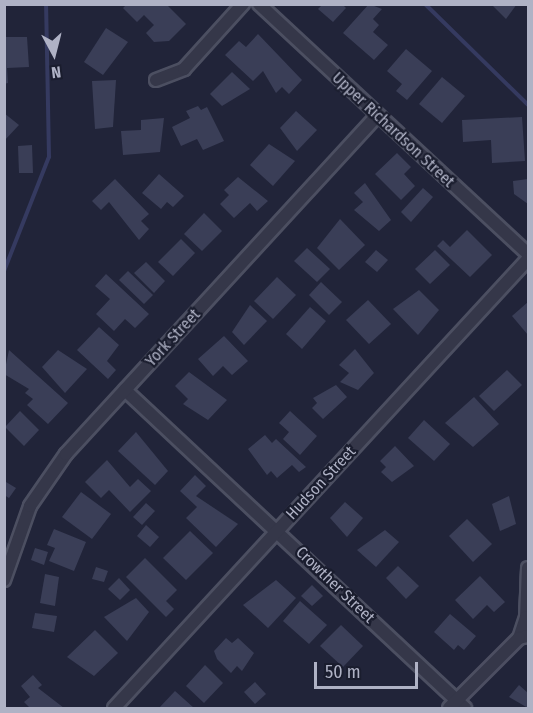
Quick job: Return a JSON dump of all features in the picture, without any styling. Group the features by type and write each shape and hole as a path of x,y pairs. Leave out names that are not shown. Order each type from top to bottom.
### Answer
{"street":[{"path":"156,81 184,69 243,4"},
{"name":"Upper Richardson Street","path":"259,4 528,254"},
{"name":"York Street","path":"4,580 19,530 44,482 125,390 377,116"},
{"name":"Hudson Street","path":"114,708 528,259"},
{"name":"Crowther Street","path":"125,390 278,530 456,706"},
{"path":"456,706 524,637 528,568"}],"building":[{"path":"369,4 382,9 373,19 379,25 373,32 388,45 374,60 343,33"},
{"path":"491,4 517,4 506,19"},
{"path":"126,5 167,5 186,24 169,41 154,42 146,33 154,25 144,15 137,22 123,8"},
{"path":"322,5 343,5 346,8 333,22 318,9"},
{"path":"106,28 128,42 103,75 84,62"},
{"path":"258,34 302,80 289,94 282,87 276,93 263,71 253,81 225,55 239,41 246,47"},
{"path":"4,37 27,37 29,67 7,68 8,83 4,84"},
{"path":"406,49 432,71 407,100 396,91 402,84 387,71"},
{"path":"232,72 250,89 222,106 210,94"},
{"path":"442,77 465,96 442,123 419,104"},
{"path":"116,80 113,127 95,129 92,81"},
{"path":"198,106 201,110 207,107 224,141 203,150 197,139 181,146 172,127 190,118 186,111"},
{"path":"296,111 317,130 297,151 280,128"},
{"path":"4,113 19,125 4,141"},
{"path":"522,117 525,161 492,163 491,140 463,142 462,120"},
{"path":"164,118 160,152 123,155 121,131 141,130 141,120"},
{"path":"269,144 295,161 273,186 250,165"},
{"path":"32,145 33,173 19,173 18,146"},
{"path":"397,153 411,167 404,174 415,186 401,200 375,174"},
{"path":"159,174 184,196 173,207 167,202 161,209 142,193"},
{"path":"238,177 268,201 257,211 250,203 234,218 220,204 229,195 224,190"},
{"path":"115,179 149,214 141,221 149,229 139,240 109,202 101,210 92,201"},
{"path":"528,179 528,204 514,194 513,181"},
{"path":"365,183 391,220 379,231 354,210 363,202 354,193"},
{"path":"423,188 433,197 411,222 401,212"},
{"path":"204,213 222,231 202,251 184,234"},
{"path":"340,219 365,245 339,270 317,248"},
{"path":"467,230 492,255 470,277 437,246 443,240 450,247"},
{"path":"181,239 195,253 173,276 158,262"},
{"path":"307,248 330,269 317,282 294,261"},
{"path":"376,250 388,260 377,272 365,262"},
{"path":"435,250 450,265 430,284 415,269"},
{"path":"146,262 165,281 154,293 134,273"},
{"path":"128,271 153,295 144,304 119,280"},
{"path":"106,274 149,314 135,328 125,319 114,331 96,314 110,299 95,286"},
{"path":"277,277 296,295 273,319 254,301"},
{"path":"321,282 342,302 329,315 309,295"},
{"path":"419,290 439,310 418,335 393,309"},
{"path":"368,300 391,324 369,344 346,320"},
{"path":"528,302 528,335 512,316"},
{"path":"250,305 267,321 244,345 232,332"},
{"path":"310,307 326,321 302,349 286,334"},
{"path":"99,327 119,345 107,361 116,370 108,379 77,350"},
{"path":"224,336 248,361 232,375 223,366 213,376 198,359"},
{"path":"355,349 374,373 358,390 340,382 349,373 339,365"},
{"path":"9,350 68,403 48,424 27,405 33,399 25,393 29,389 4,374"},
{"path":"58,350 87,369 65,393 42,367"},
{"path":"507,370 522,385 494,411 479,396"},
{"path":"189,372 227,400 208,420 183,404 188,399 175,386"},
{"path":"336,385 347,397 323,419 312,408 317,403 313,398"},
{"path":"474,397 499,424 473,447 445,423"},
{"path":"20,411 39,430 24,446 5,427"},
{"path":"290,411 317,436 300,455 283,439 289,432 279,423"},
{"path":"424,420 450,444 434,461 408,438"},
{"path":"136,432 168,471 155,485 118,451"},
{"path":"265,435 272,443 276,439 306,467 299,472 292,465 277,478 271,471 267,475 248,449"},
{"path":"395,446 414,466 392,482 381,472 386,467 380,461"},
{"path":"107,460 130,487 138,479 151,491 130,512 109,490 101,498 85,482"},
{"path":"195,475 206,486 196,496 238,524 216,547 186,518 197,507 180,491"},
{"path":"6,482 16,488 9,498 4,495"},
{"path":"81,492 111,514 92,539 62,517"},
{"path":"509,496 516,524 500,531 492,504"},
{"path":"345,502 363,518 347,537 330,518"},
{"path":"146,503 155,511 142,525 133,517"},
{"path":"467,519 492,544 473,562 449,536"},
{"path":"146,525 159,537 150,547 137,536"},
{"path":"54,529 86,542 74,571 49,561 55,548 47,545"},
{"path":"385,530 399,542 376,567 357,550"},
{"path":"190,531 213,553 186,580 163,558"},
{"path":"35,548 48,552 44,565 31,560"},
{"path":"145,558 177,590 166,601 174,609 166,617 126,577"},
{"path":"398,566 419,586 406,599 386,578"},
{"path":"96,567 108,571 104,582 92,579"},
{"path":"45,574 59,577 55,606 40,603"},
{"path":"480,576 505,602 494,612 487,605 473,619 455,600"},
{"path":"119,578 130,590 120,600 108,589"},
{"path":"276,580 296,598 268,628 243,605"},
{"path":"312,585 323,596 312,606 301,596"},
{"path":"136,598 149,612 127,641 104,617"},
{"path":"300,601 327,625 309,644 283,621"},
{"path":"35,613 57,616 54,632 32,628"},
{"path":"450,614 476,636 464,650 458,645 454,650 434,632"},
{"path":"341,625 363,646 343,667 320,646"},
{"path":"95,630 118,653 94,676 67,657"},
{"path":"226,638 232,643 238,638 254,653 242,671 237,666 231,673 217,659 214,651"},
{"path":"205,665 223,683 204,703 186,686"},
{"path":"33,675 42,685 38,688 64,708 30,708 24,702 30,697 21,686"},
{"path":"255,682 266,694 255,704 244,692"},
{"path":"519,685 528,693 528,708 509,697"},
{"path":"175,691 194,708 159,708"}],"waterway":[{"path":"4,271 49,157 46,4"},
{"path":"425,4 528,105"}]}
